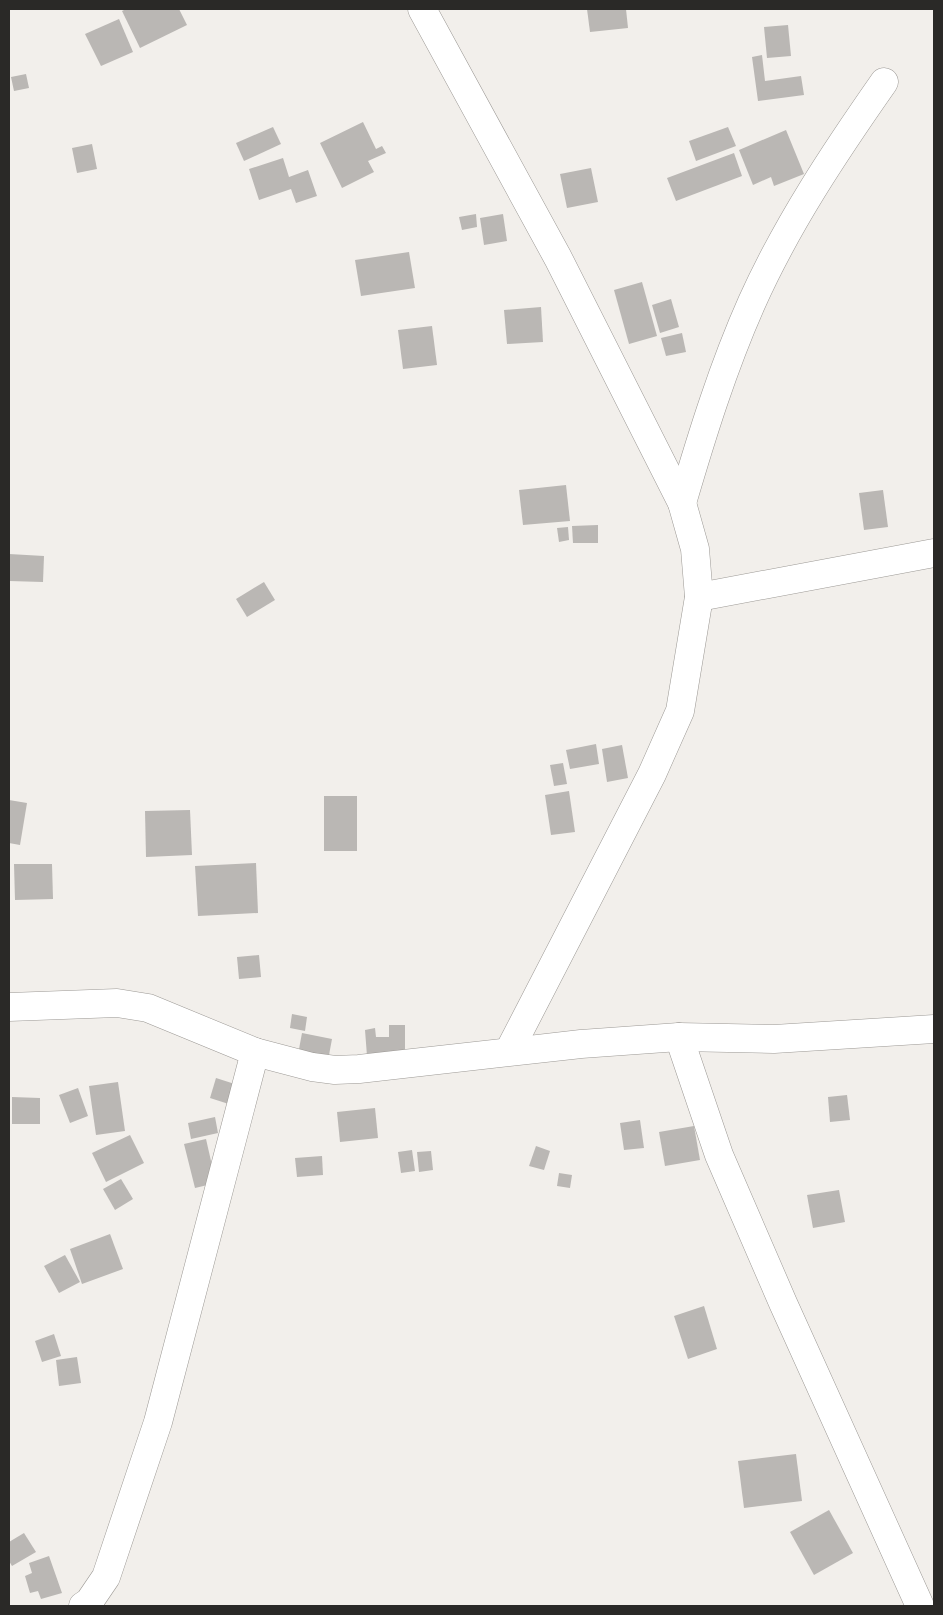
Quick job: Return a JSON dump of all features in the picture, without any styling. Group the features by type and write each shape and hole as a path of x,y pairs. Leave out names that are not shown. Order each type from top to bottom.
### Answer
{"street":[{"path":"422,9 558,258 682,503 695,548 699,597 680,711 652,774 509,1051"},
{"path":"682,503 712,402 752,302 790,226 838,148 884,82"},
{"path":"699,597 934,553"},
{"path":"9,1007 118,1004 148,1008 255,1052 335,1070 441,1061 509,1051 678,1037 774,1039 934,1029"},
{"path":"678,1037 730,1181 920,1606"},
{"path":"87,1605 106,1577 158,1422 255,1052"}],"building":[{"path":"126,9 179,9 187,25 140,48 122,11"},
{"path":"587,9 626,9 628,28 590,32"},
{"path":"119,19 133,52 101,66 85,34"},
{"path":"788,25 791,56 767,58 764,27"},
{"path":"762,55 765,81 801,76 804,95 758,101 752,57"},
{"path":"26,74 29,88 14,91 11,77"},
{"path":"363,122 376,149 382,146 386,153 368,161 374,172 342,188 320,143"},
{"path":"273,127 281,144 244,161 236,143"},
{"path":"728,127 736,146 696,161 689,141"},
{"path":"786,130 804,174 774,186 771,177 753,185 739,150"},
{"path":"92,144 97,169 77,173 72,148"},
{"path":"734,153 742,176 676,201 667,178"},
{"path":"283,158 289,177 308,170 317,196 296,203 291,189 259,200 249,169"},
{"path":"591,168 598,202 567,208 560,174"},
{"path":"476,214 477,227 462,230 459,217"},
{"path":"503,214 507,241 484,245 480,218"},
{"path":"409,252 415,288 361,296 355,260"},
{"path":"642,282 657,336 629,344 614,290"},
{"path":"671,299 679,327 660,333 652,305"},
{"path":"541,307 543,342 507,344 504,310"},
{"path":"432,326 437,365 403,369 398,330"},
{"path":"682,333 686,352 666,356 661,338"},
{"path":"566,485 570,521 523,525 519,490"},
{"path":"883,490 888,527 864,530 859,493"},
{"path":"598,525 598,543 573,543 572,526"},
{"path":"568,527 569,540 559,542 557,528"},
{"path":"9,554 44,556 43,582 9,581"},
{"path":"264,582 275,600 247,617 236,599"},
{"path":"596,744 599,764 570,769 566,750"},
{"path":"622,745 628,778 607,782 602,749"},
{"path":"563,763 567,784 554,786 550,765"},
{"path":"569,791 575,832 551,835 545,795"},
{"path":"324,796 357,796 357,851 324,851"},
{"path":"9,800 27,803 20,845 9,843"},
{"path":"190,810 192,855 146,857 145,811"},
{"path":"256,863 258,913 198,916 195,866"},
{"path":"14,864 52,864 53,899 15,900"},
{"path":"259,955 261,977 239,979 237,957"},
{"path":"292,1014 307,1017 305,1031 290,1028"},
{"path":"389,1025 405,1025 405,1056 367,1056 365,1030 375,1028 376,1037 389,1037"},
{"path":"302,1033 332,1039 327,1066 297,1060"},
{"path":"216,1078 241,1086 235,1106 210,1098"},
{"path":"118,1082 125,1131 96,1135 89,1086"},
{"path":"78,1088 88,1116 70,1123 59,1095"},
{"path":"847,1095 850,1120 830,1122 828,1097"},
{"path":"12,1097 40,1098 40,1124 12,1124"},
{"path":"375,1108 378,1138 340,1142 337,1112"},
{"path":"215,1117 218,1133 191,1139 188,1123"},
{"path":"640,1120 644,1148 624,1150 620,1123"},
{"path":"694,1126 700,1160 665,1166 659,1132"},
{"path":"130,1135 144,1163 106,1182 92,1153"},
{"path":"206,1139 216,1183 195,1188 184,1144"},
{"path":"536,1146 550,1151 544,1170 529,1166"},
{"path":"412,1150 415,1171 401,1173 398,1152"},
{"path":"431,1151 433,1170 419,1172 417,1152"},
{"path":"322,1156 323,1175 297,1177 295,1158"},
{"path":"559,1173 572,1175 570,1188 557,1186"},
{"path":"121,1179 133,1199 115,1210 103,1189"},
{"path":"839,1190 845,1222 813,1228 807,1195"},
{"path":"110,1234 123,1269 82,1284 70,1249"},
{"path":"65,1255 80,1282 59,1293 44,1266"},
{"path":"704,1306 717,1349 688,1359 674,1316"},
{"path":"54,1334 61,1356 42,1362 35,1341"},
{"path":"77,1357 81,1383 59,1386 56,1360"},
{"path":"796,1454 802,1501 744,1508 738,1461"},
{"path":"829,1510 853,1553 814,1575 790,1532"},
{"path":"24,1533 36,1552 12,1566 9,1561 9,1542"},
{"path":"49,1556 62,1593 41,1599 38,1591 30,1593 25,1576 32,1573 29,1563"}]}
